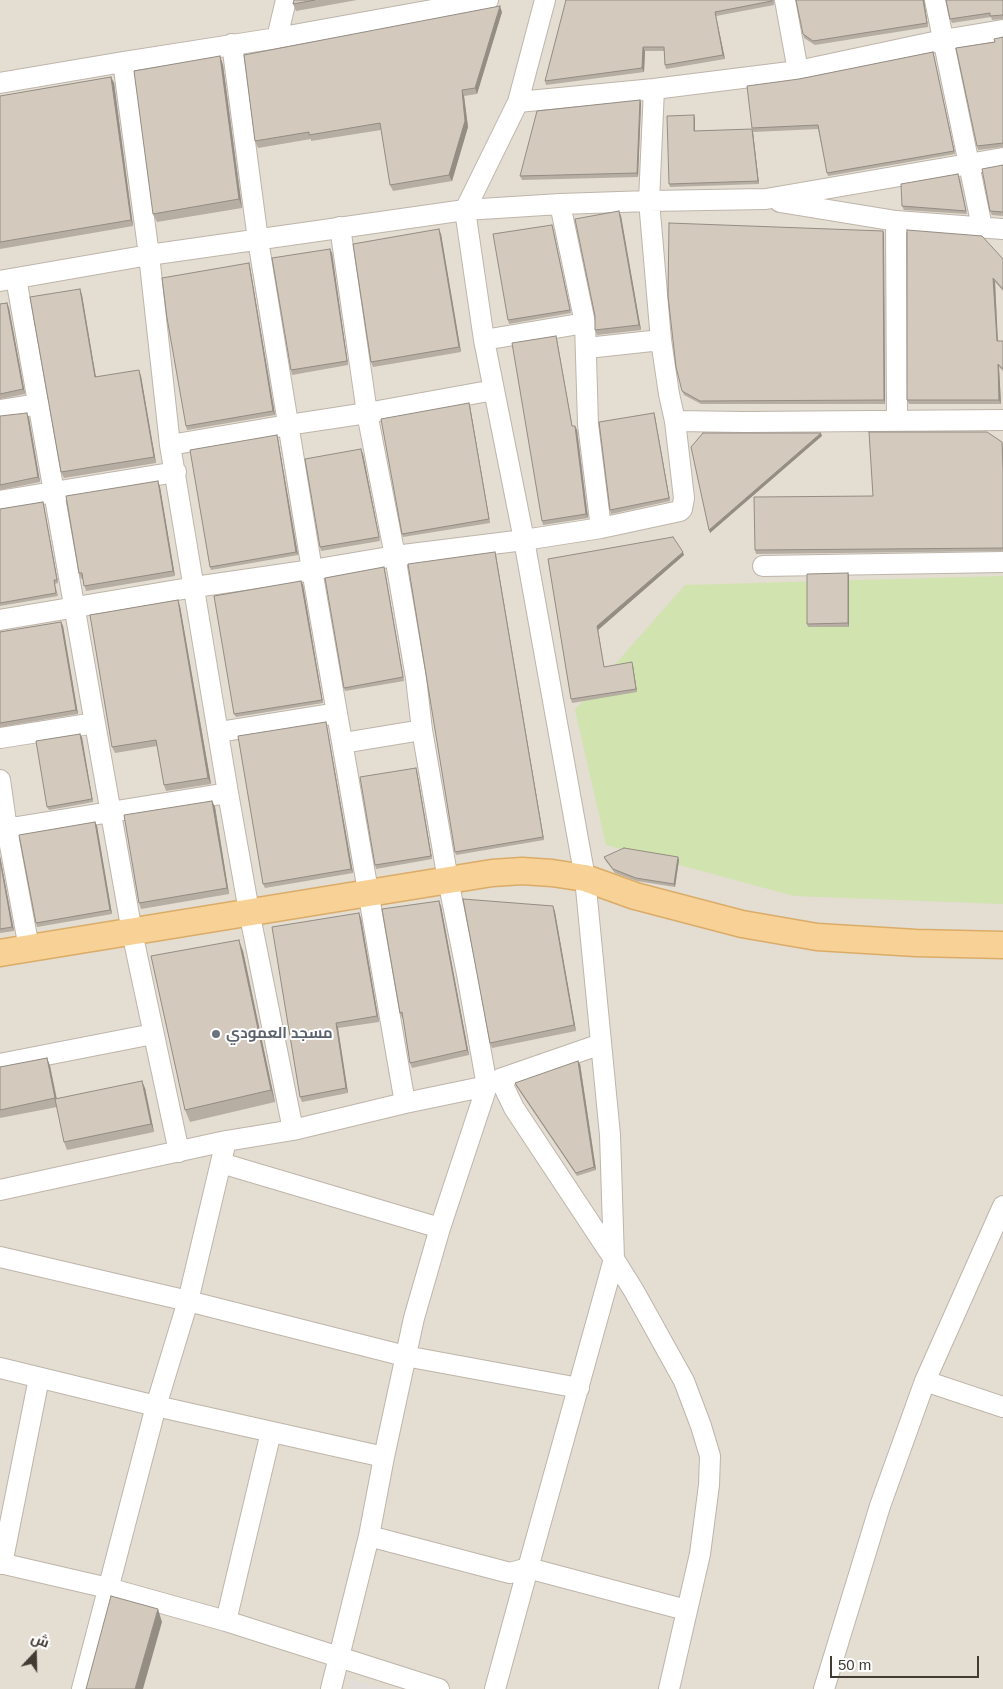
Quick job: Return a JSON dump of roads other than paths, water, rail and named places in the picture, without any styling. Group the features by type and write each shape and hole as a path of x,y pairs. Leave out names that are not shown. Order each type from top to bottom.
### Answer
{"main road":[{"path":"0,953 250,911 492,873 522,871 585,878 635,896 742,924 817,937 916,943 1003,945"}],"street":[{"path":"277,38 286,0"},
{"path":"0,83 277,38 488,0"},
{"path":"495,1689 614,1258 610,1135 585,878 524,540 484,340 465,210 518,102 545,0"},
{"path":"785,0 798,70"},
{"path":"935,0 982,227"},
{"path":"518,102 654,88 798,70 943,40 1003,30"},
{"path":"232,44 258,240 288,425 406,1103"},
{"path":"123,62 149,255 170,445 228,792 293,1130"},
{"path":"0,620 195,586 601,528 680,511 684,498 675,421 661,340 649,202 654,88"},
{"path":"179,1152 152,1034 132,932 39,404 8,279 149,255 465,210 560,204 766,199 1003,158"},
{"path":"766,199 896,221 1003,229"},
{"path":"560,204 585,323 588,424 601,528"},
{"path":"896,221 897,420"},
{"path":"340,227 366,413 395,556 448,880 467,974 493,1083 514,1108 634,1291 684,1381 710,1456 709,1485 700,1554 669,1689"},
{"path":"484,340 585,323"},
{"path":"586,348 661,340"},
{"path":"170,445 494,390"},
{"path":"0,410 39,404"},
{"path":"675,421 1003,420"},
{"path":"0,501 176,472"},
{"path":"763,566 1003,562"},
{"path":"218,732 337,713"},
{"path":"0,738 95,722"},
{"path":"343,743 422,730"},
{"path":"0,780 3,829 29,948"},
{"path":"3,829 228,792"},
{"path":"0,1064 152,1034"},
{"path":"0,1190 226,1141 293,1130 493,1083 601,1044"},
{"path":"332,1689 369,1536 414,1318 440,1228 493,1083"},
{"path":"82,1689 156,1406 188,1301 226,1141"},
{"path":"221,1162 440,1228"},
{"path":"824,1689 880,1506 925,1381 995,1244 1003,1206"},
{"path":"0,1257 188,1301 405,1356 579,1388"},
{"path":"0,1368 156,1406 384,1457"},
{"path":"39,1378 1,1564 108,1588 226,1621 438,1689"},
{"path":"925,1381 1003,1407"},
{"path":"226,1621 271,1432"},
{"path":"369,1536 510,1573 528,1568 686,1610"}],"place":[{"name":"مسجد العمودي","path":"216,1034"}]}
